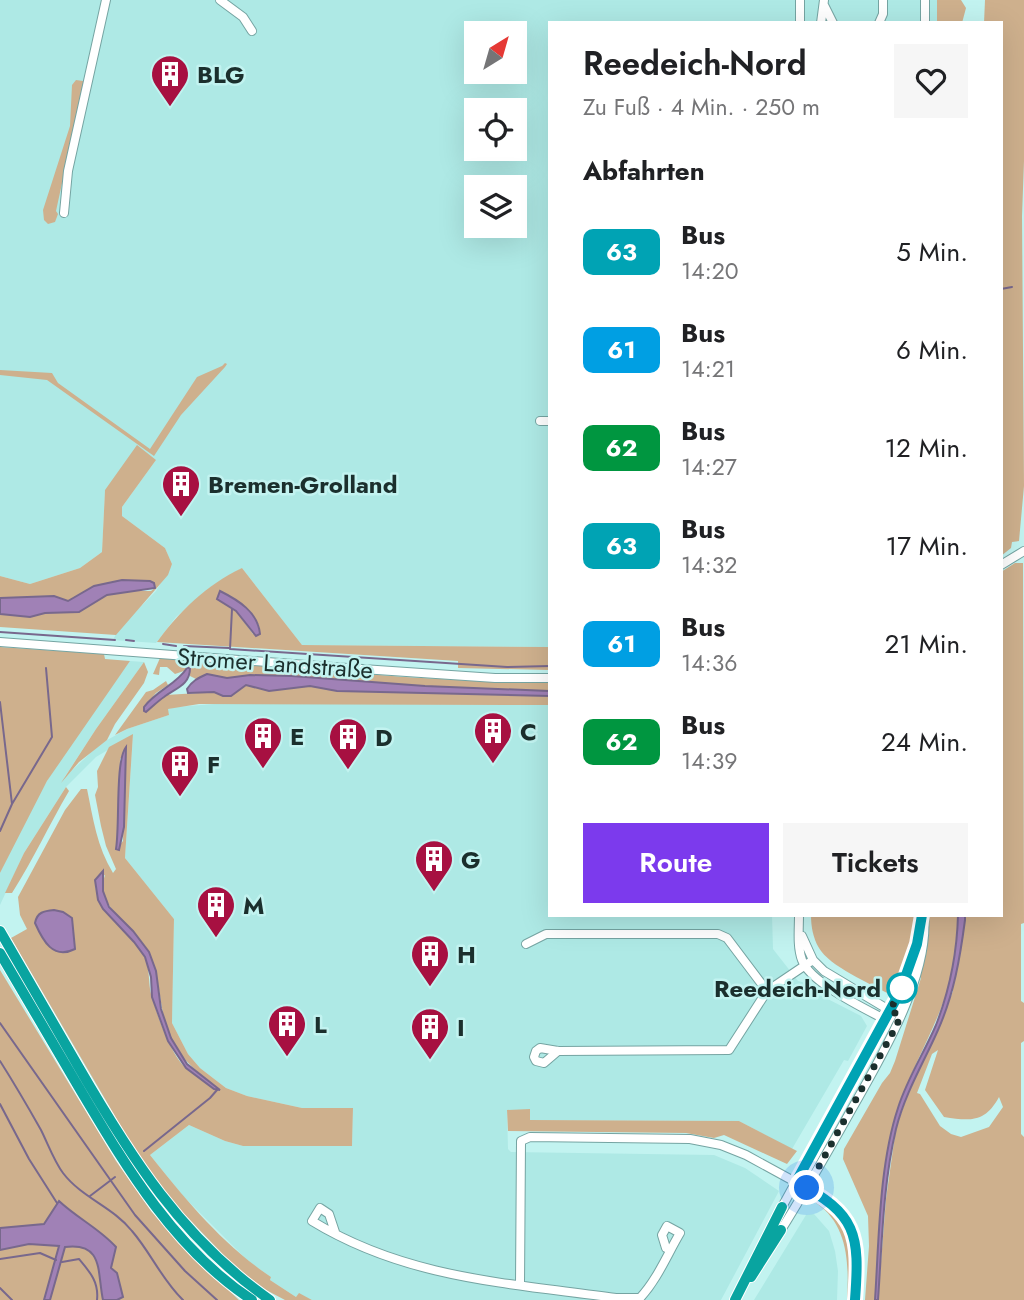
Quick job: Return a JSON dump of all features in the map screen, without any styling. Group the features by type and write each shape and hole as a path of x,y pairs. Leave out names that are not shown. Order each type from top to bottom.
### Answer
{"highway":[{"path":"0,931 98,1101 157,1192 208,1250 248,1285 270,1300"},
{"path":"0,953 92,1109 155,1208 209,1265 251,1300"},
{"path":"735,1300 782,1207"},
{"path":"735,1300 781,1230"}],"street":[{"path":"64,213 68,171 106,0"},
{"path":"220,0 243,17 252,31"},
{"path":"800,0 800,21"},
{"path":"880,21 883,0"},
{"path":"925,0 925,21"},
{"path":"821,21 824,3"},
{"path":"824,3 832,21"},
{"path":"1005,563 1024,551"},
{"name":"Stromer Landstraße","path":"0,642 495,678 548,678"},
{"path":"799,917 800,958 804,966 829,987 897,1025"},
{"path":"782,1207 886,1020 910,968 923,917"},
{"path":"781,1230 897,1025 921,954 925,930 923,917"},
{"path":"799,925 813,960 837,979 900,1016"},
{"path":"526,944 546,934 718,934 727,937 767,991"},
{"path":"558,1051 729,1051 767,991 813,960"},
{"path":"520,1285 521,1141 530,1137 703,1141 746,1155 834,1206 852,1230 858,1263 855,1300"},
{"path":"335,1232 376,1254 414,1266 474,1279 616,1298 640,1298 670,1251"}],"shaded area":[{"path":"0,0 937,0 937,21 548,21 548,647 302,645 242,568 209,588 176,617 156,643 113,640 118,630 156,591 172,564 165,548 122,516 122,507 156,460 105,490 102,552 80,568 30,584 0,576"},
{"path":"937,0 961,0 966,8 963,21 937,21"},
{"path":"985,0 1024,0 1024,486 1019,541 1012,542 1011,548 1003,554 1003,21 984,21"},
{"path":"76,80 83,81 83,86 56,211 58,214 55,222 48,224 44,220 43,210 70,126 72,85"},
{"path":"225,363 225,367 181,415 154,456 47,380 0,375 0,370 52,373 58,383 150,449 197,377"},
{"path":"137,445 156,460 122,507 122,516 165,548 172,564 168,575 116,635 0,627 0,614 30,617 45,613 79,612 107,595 125,591 151,591 155,588 80,594 68,601 54,596 0,598 0,576 30,584 80,568 102,552 105,490"},
{"path":"1015,563 1023,563 1024,923 1021,924 1021,1001 1024,1003 1024,1041 1021,1043 1021,1134 1024,1137 1024,1300 878,1300 886,1199 896,1128 953,991 952,975 941,1009 904,1092 892,1130 881,1203 875,1300 865,1300 868,1216 843,1159 844,1149 890,1073 921,978 919,976 928,917 1003,917 1003,571","holes":["938,1050 925,1090 944,1117 969,1119 982,1116 999,1097 1003,1107 989,1127 961,1137 940,1126 917,1093 932,1054"]},
{"path":"242,568 302,645 548,647 548,670 458,668 458,661 157,642 195,600 217,582","holes":["220,591 241,603 259,625 253,634 236,611 217,599"]},
{"path":"122,580 150,581 155,588 107,595 79,612 45,613 30,617 0,614 0,598 54,596 68,601 94,586"},
{"path":"220,591 251,613 260,634 256,636 236,611 217,599"},
{"path":"0,647 104,654 105,659 130,661 47,781 0,873"},
{"path":"160,658 405,677 548,682 548,691 425,686 292,676 250,675 227,678 207,674 196,679 190,676 190,669 175,674 167,667 160,667 159,675 153,674"},
{"path":"130,661 144,662 64,778 100,744 127,729 169,715 167,709 176,707 227,703 548,705 548,917 772,917 773,949 798,981 806,983 818,994 861,1016 867,1026 792,1149 739,1121 530,1120 507,1110 508,1149 511,1152 714,1155 745,1168 779,1191 721,1300 312,1300 299,1294 296,1297 270,1280 271,1277 248,1261 184,1197 150,1155 189,1125 243,1146 352,1146 353,1109 302,1108 247,1096 226,1088 200,1068 188,1054 172,1023 174,919 125,858 133,735 96,757 66,787 24,853 0,905 0,873 34,803 65,751"},
{"path":"144,662 148,672 144,683 107,740 79,762 61,783 96,729"},
{"path":"190,668 185,682 144,711 149,701"},
{"path":"207,674 227,678 250,675 292,676 425,686 548,691 548,696 337,691 310,686 269,691 246,685 231,696 214,692 188,693 187,689 198,678"},
{"path":"166,681 168,685 156,693 144,707 148,710 166,695 214,692 223,696 246,685 269,691 310,686 337,691 548,696 548,705 199,704 168,709 169,715 115,735 146,692"},
{"path":"133,734 125,858 174,919 172,1023 188,1054 200,1068 226,1088 247,1096 302,1108 353,1108 352,1146 243,1146 189,1125 150,1155 191,1205 237,1251 271,1277 270,1280 296,1297 299,1293 312,1300 285,1300 266,1290 233,1265 168,1197 136,1152 11,938 27,929 20,915 18,897 65,810 81,789 87,789 103,853 113,873 116,869 106,846 95,795 98,787 97,771 109,747","holes":["127,749 123,841 116,849 119,831 120,759","105,875 103,887 110,907 148,951 171,1039 186,1061 219,1089 187,1069 170,1046 152,997 148,969 141,950 112,918 96,891 95,880"]},
{"path":"126,747 124,827 119,850 116,849 119,779"},
{"path":"66,787 69,791 27,868 12,893 5,893 24,853"},
{"path":"103,871 103,891 109,907 149,952 156,971 161,1009 171,1038 187,1064 220,1090 214,1089 186,1068 168,1041 152,997 151,977 145,957 98,900 95,880"},
{"path":"54,910 72,918 75,949 61,952 50,947 35,923 37,916"},
{"path":"811,917 916,917 911,950 904,972 902,971 889,994 841,968 824,955 812,928"},
{"path":"958,917 965,917 958,962 944,1016 910,1090 896,1129 886,1192 878,1300 875,1300 881,1203 892,1130 902,1097 936,1025 952,971"},
{"path":"0,970 116,1161 151,1211 181,1245 239,1300 0,1300"},
{"path":"530,1109 530,1120 739,1121 797,1151 787,1164 724,1135 714,1138 686,1133 508,1131 507,1110"},
{"path":"819,1199 832,1208 847,1230 853,1257 852,1300 847,1300 847,1260 841,1234 827,1212 816,1203"},
{"path":"59,1201 116,1247 111,1268 117,1273 123,1297 103,1300 99,1270 93,1254 87,1249 65,1247 50,1300 44,1300 59,1246 29,1244 0,1250 0,1228 44,1224"},
{"path":"814,1214 829,1231 835,1251 838,1271 837,1300 754,1300 806,1215"}],"waterway":[{"path":"1003,289 1012,287"},
{"path":"232,609 230,649 507,667 548,666"},
{"path":"0,632 115,640"},
{"path":"126,640 134,641"},
{"path":"163,644 176,646"},
{"path":"184,646 229,648"},
{"path":"12,804 52,737 46,668"},
{"path":"0,702 12,804 0,831"},
{"path":"0,1023 135,1215 185,1271 217,1300"},
{"path":"0,1061 63,1173 79,1189 124,1223 139,1239 183,1300"},
{"path":"144,1151 217,1090"},
{"path":"0,1104 29,1159 57,1203"},
{"path":"90,1196 115,1177"},
{"path":"0,1259 40,1253 56,1260"},
{"path":"62,1262 79,1259 95,1283 97,1300"},
{"path":"0,1288 12,1300"}],"bus line":[{"name":"63","path":"855,1300 858,1263 852,1230 845,1217 834,1206 796,1182 900,992 917,944 922,917"}],"place":[{"name":"BLG","path":"170,108"},
{"name":"Bremen-Grolland","path":"181,518"},
{"name":"C","path":"493,765"},
{"name":"E","path":"263,770"},
{"name":"D","path":"348,771"},
{"name":"F","path":"180,798"},
{"name":"G","path":"434,893"},
{"name":"M","path":"216,939"},
{"name":"H","path":"430,988"},
{"name":"Reedeich-Nord","path":"902,988"},
{"name":"L","path":"287,1058"},
{"name":"I","path":"430,1061"}],"route":[{"path":"807,1188 897,1025 900,1016 890,1010 902,988"}]}
